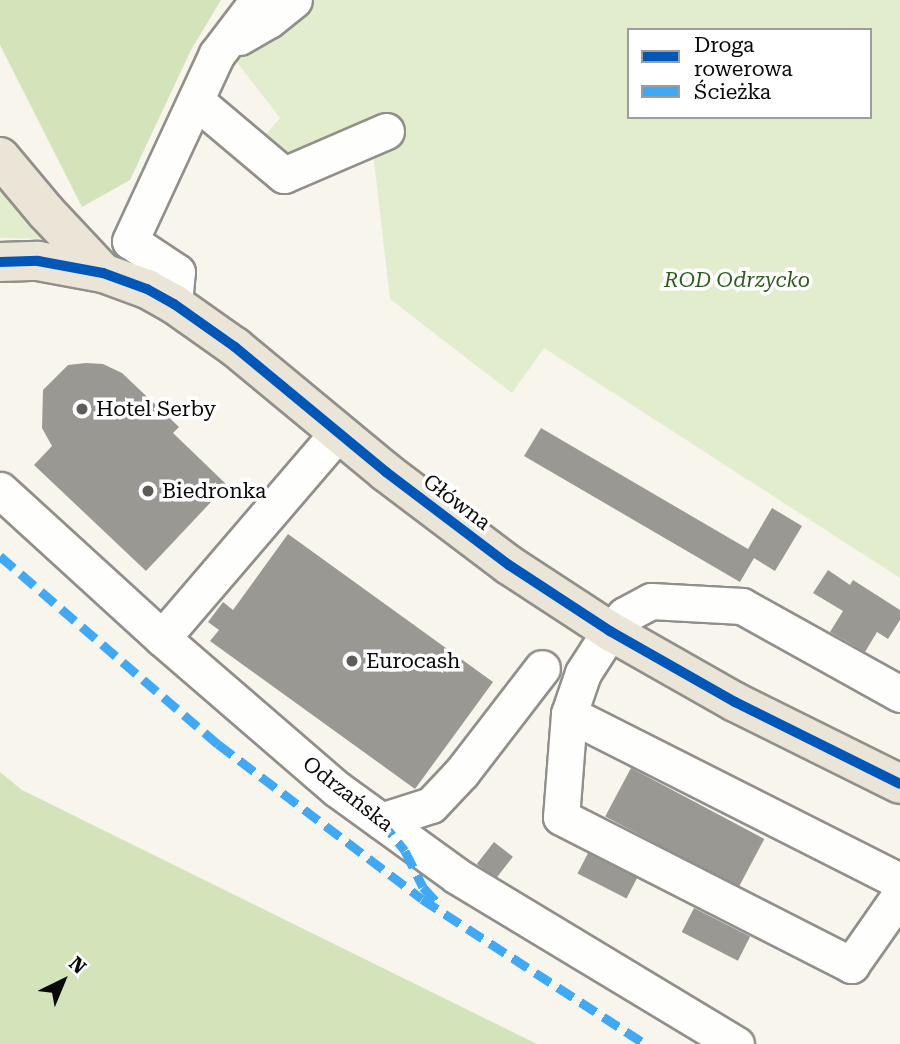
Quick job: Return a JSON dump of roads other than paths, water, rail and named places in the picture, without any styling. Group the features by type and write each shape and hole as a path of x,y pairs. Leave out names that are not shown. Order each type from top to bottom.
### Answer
{"main road":[{"path":"0,156 46,212 103,273"},
{"name":"Główna","path":"0,262 37,261 103,273 147,289 174,304 235,347 338,433 509,565 610,631 768,720 900,784"}],"lane":[{"path":"174,304 177,272 130,241 217,54 258,0"},
{"path":"224,45 269,20 295,0"},
{"path":"196,101 284,175 386,131"},
{"path":"162,638 338,433"},
{"name":"Odrzańska","path":"0,490 162,638 337,789 457,876 736,1044"},
{"path":"900,694 742,606 651,601 625,615 610,631 583,673 569,714 561,817 851,965 900,895"},
{"path":"381,821 431,805 462,772 542,668"},
{"path":"569,714 900,881"}],"place":[{"name":"Hotel Serby","path":"82,409"},
{"name":"Biedronka","path":"148,491"},
{"name":"Eurocash","path":"352,661"}],"park label":[{"name":"ROD Odrzycko","path":"737,280"}]}
